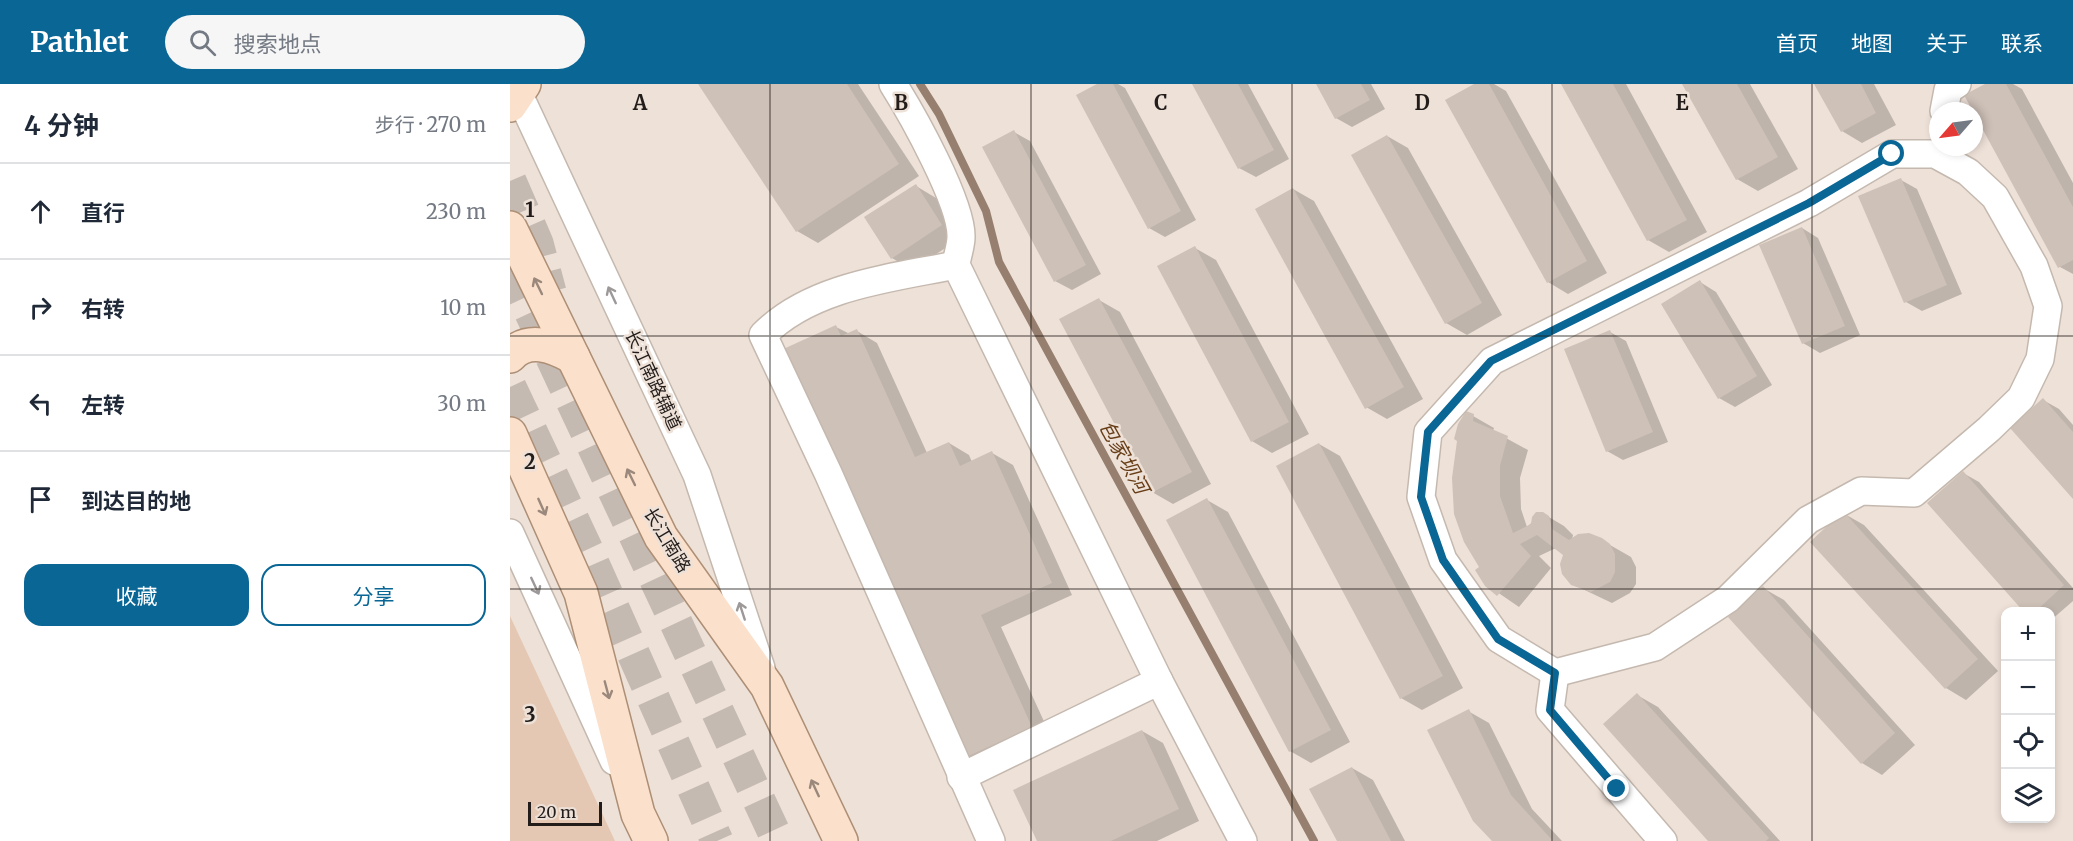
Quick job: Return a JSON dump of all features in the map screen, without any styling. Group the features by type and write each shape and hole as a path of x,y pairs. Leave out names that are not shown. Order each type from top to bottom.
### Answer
{"main road":[{"name":"长江南路","path":"510,228 661,537 767,686 841,841"},
{"path":"510,356 534,344 553,345 573,357"},
{"path":"510,434 581,593 645,827"}],"street":[{"path":"893,84 920,126 954,207 962,236 956,265 1159,681 1243,841"},
{"path":"1946,102 1948,90 1957,84"},
{"name":"长江南路辅道","path":"516,91 697,475 767,686"},
{"path":"1929,148 1892,154 1809,203 1491,361 1428,432 1421,497 1443,560 1498,639 1555,673 1655,647 1728,599 1808,520 1861,491 1914,493 1989,429 2021,398 2040,359 2048,306 2034,266 1995,197 1948,156"},
{"path":"956,265 848,287 780,317 763,334 828,473 991,841"},
{"path":"510,533 645,827"},
{"path":"1555,673 1550,710 1663,841"},
{"path":"961,777 1159,681"}],"shaded area":[{"path":"510,616 615,841 510,841"}],"building":[{"path":"698,84 847,84 899,164 796,232"},
{"path":"1097,84 1113,84 1181,211 1148,229 1076,95"},
{"path":"1192,84 1238,84 1274,150 1238,169"},
{"path":"1316,84 1361,84 1370,100 1335,119"},
{"path":"1474,84 1489,84 1587,261 1547,283 1445,100"},
{"path":"1561,84 1613,84 1687,220 1647,241"},
{"path":"1682,84 1737,84 1778,157 1736,180"},
{"path":"1814,84 1861,84 1876,113 1841,132"},
{"path":"1985,84 2006,84 2073,207 2073,260 2058,268 1983,130 1983,102 1968,102 1964,95"},
{"path":"1014,130 1086,265 1054,282 982,147"},
{"path":"1387,135 1482,303 1445,324 1351,155"},
{"path":"1901,178 1947,285 1904,303 1858,196"},
{"path":"916,184 942,225 891,259 864,217"},
{"path":"1293,188 1404,387 1365,409 1255,209"},
{"path":"1802,227 1845,326 1802,344 1759,245"},
{"path":"1195,246 1289,422 1251,442 1157,266"},
{"path":"1700,280 1757,376 1718,399 1661,304"},
{"path":"1099,298 1192,472 1151,493 1059,319"},
{"path":"836,325 841,336 857,329 915,457 949,442 960,466 992,451 1052,583 981,615 1032,727 964,758 779,351"},
{"path":"1610,330 1653,432 1606,452 1564,349"},
{"path":"2043,398 2073,432 2073,499 2010,428"},
{"path":"1466,411 1474,414 1473,421 1508,436 1500,466 1500,496 1513,533 1531,524 1536,512 1543,512 1549,516 1552,529 1569,540 1578,534 1589,533 1602,538 1610,544 1615,554 1615,572 1610,582 1591,592 1571,585 1562,574 1560,564 1563,555 1537,535 1520,544 1531,556 1497,596 1485,586 1475,570 1479,567 1464,542 1454,514 1452,478 1457,441 1454,439 1458,424"},
{"path":"1319,443 1443,676 1400,699 1276,466"},
{"path":"1963,471 2064,585 2040,607 2020,607 1927,503"},
{"path":"1207,498 1331,730 1289,752 1166,520"},
{"path":"1843,511 1978,659 1945,689 1810,542"},
{"path":"1763,586 1895,733 1861,764 1728,617"},
{"path":"1637,693 1769,838 1766,841 1708,841 1603,724"},
{"path":"1469,709 1511,795 1553,841 1492,841 1473,821 1427,730"},
{"path":"1142,730 1179,809 1111,841 1037,841 1013,790"},
{"path":"1352,767 1391,841 1337,841 1309,789"}],"waterway":[{"name":"包家坝河","path":"920,84 939,114 986,211 999,262 1314,841"}],"tunnel":[{"path":"510,181 537,243 550,292"},
{"path":"510,268 778,841"},
{"path":"510,387 587,550 717,841"}],"route":[{"path":"1617,789 1550,710 1555,673 1498,639 1443,560 1421,497 1428,432 1491,361 1809,203 1892,154"}]}
